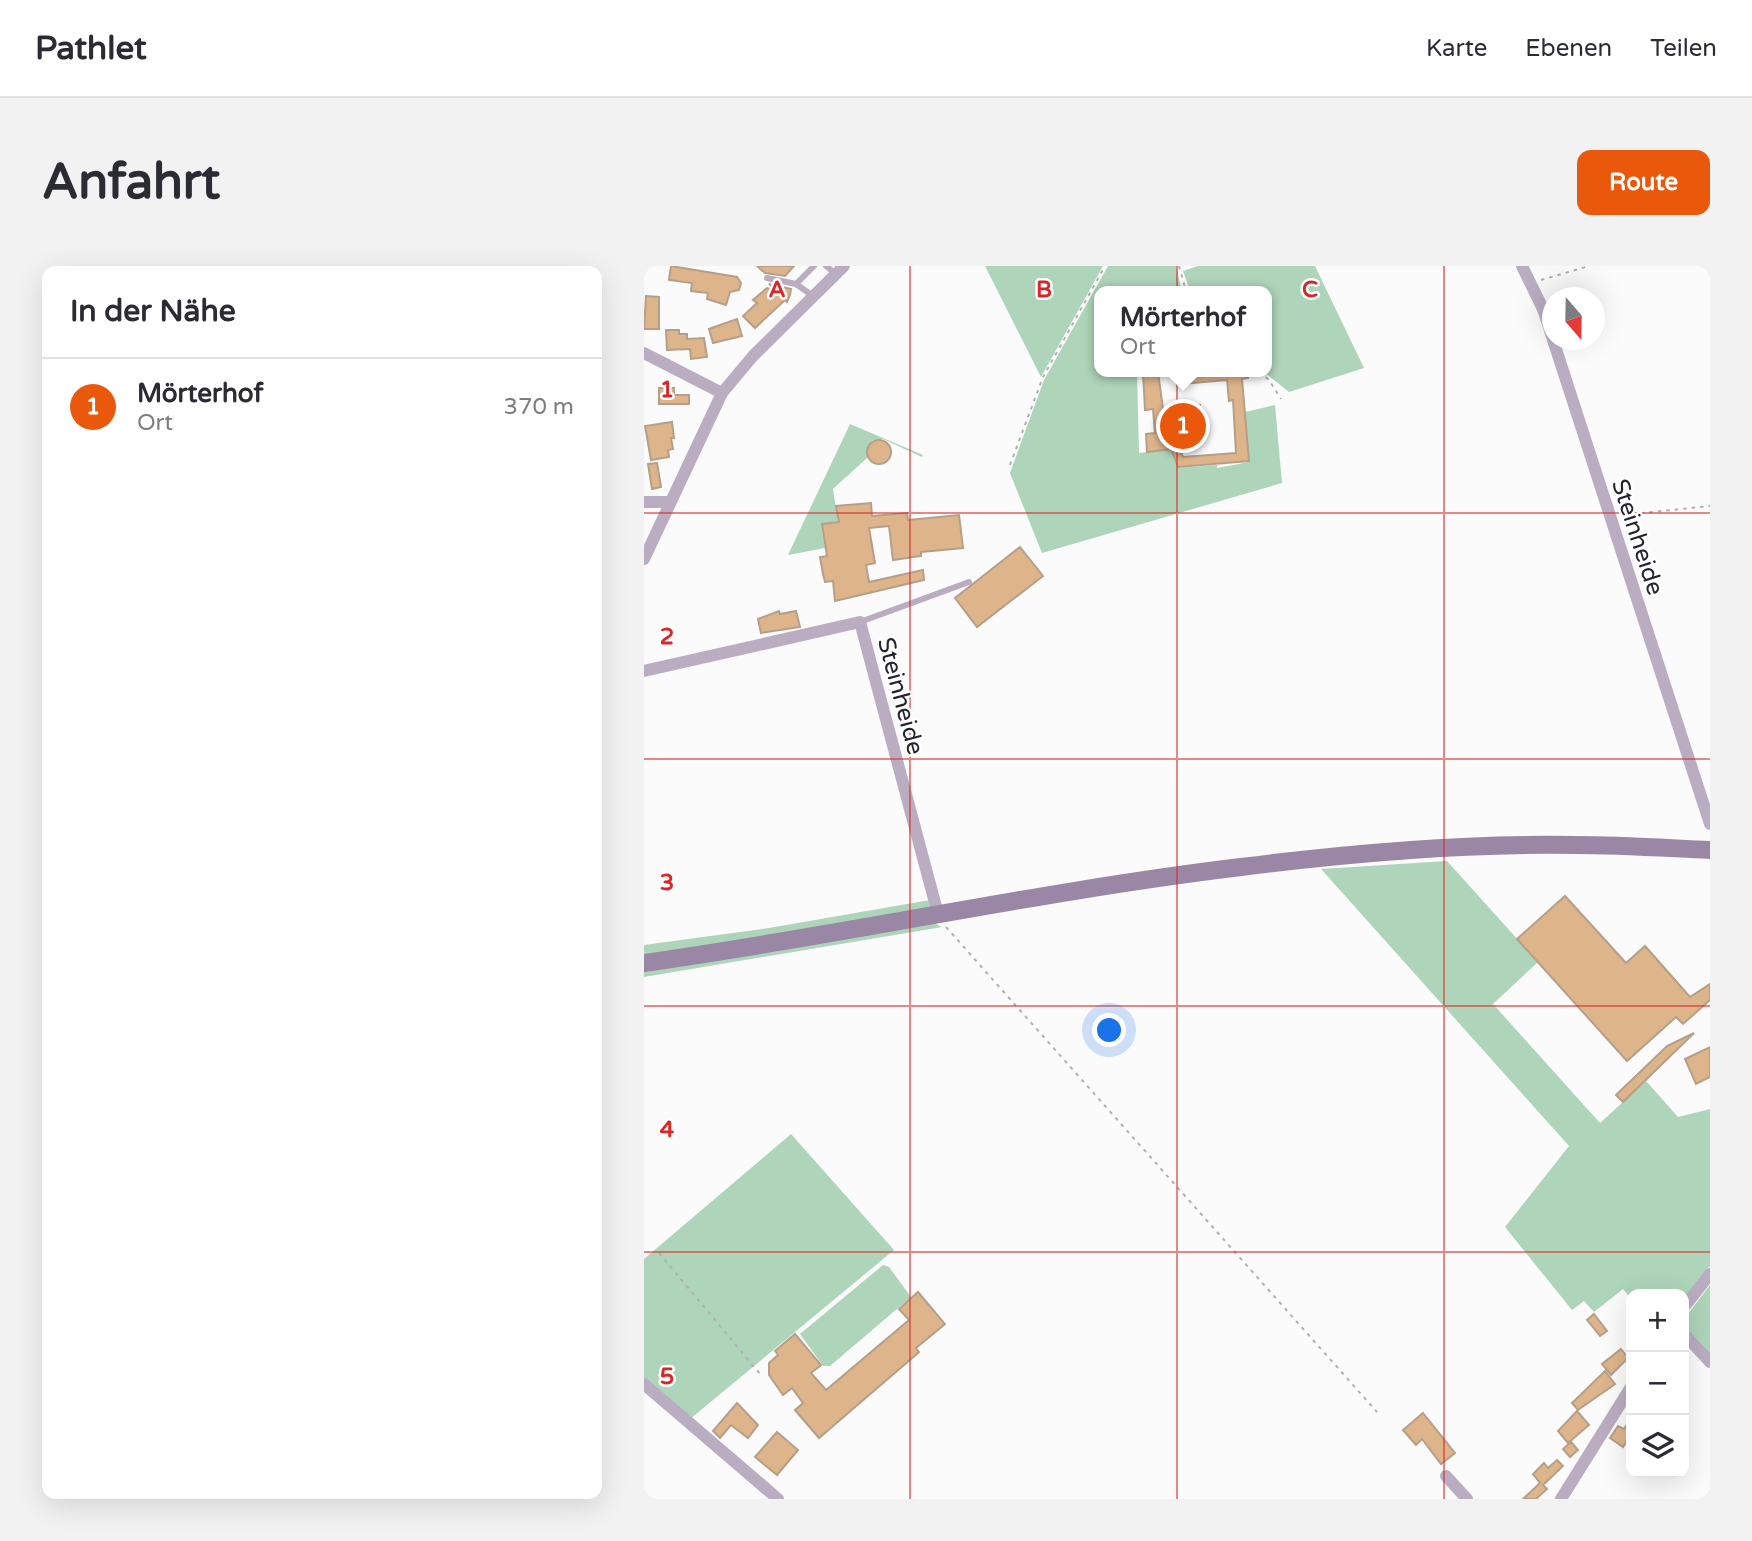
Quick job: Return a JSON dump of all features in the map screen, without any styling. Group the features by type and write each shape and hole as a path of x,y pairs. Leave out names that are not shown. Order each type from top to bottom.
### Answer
{"street":[{"name":"Steinheide","path":"1522,266 1543,309 1710,824"},
{"path":"644,559 722,393 835,269"},
{"path":"644,353 722,393"},
{"path":"644,502 670,502"},
{"name":"Steinheide","path":"644,671 860,622 938,915"},
{"path":"644,964 1136,881 1362,854 1574,845 1710,850"},
{"path":"1689,1301 1710,1274"},
{"path":"1689,1339 1710,1362"},
{"path":"644,1384 778,1499"},
{"path":"1561,1499 1626,1395"},
{"path":"1446,1476 1467,1499"}],"lane":[{"path":"796,285 814,266"},
{"path":"767,278 796,285 813,296"},
{"path":"860,622 969,582"}],"path":[{"path":"1010,465 1043,377 1105,266"},
{"path":"1179,266 1185,286"},
{"path":"1530,283 1589,266"},
{"path":"1265,377 1282,399"},
{"path":"1609,517 1710,506"},
{"path":"938,915 1377,1412"},
{"path":"659,1253 761,1374"}],"green space":[{"path":"985,266 1103,266 1041,377"},
{"path":"1108,266 1176,266 1181,286 1097,286"},
{"path":"1198,266 1315,266 1364,368 1289,392 1270,377 1272,286 1188,286 1183,271"},
{"path":"1094,291 1094,377 1137,377 1139,453 1170,449 1178,468 1217,465 1217,468 1249,462 1245,412 1275,405 1282,483 1042,553 1010,473 1044,380"},
{"path":"850,424 923,455 922,457 883,439 873,440 867,446 867,458 833,489 838,522 821,524 825,548 788,555"},
{"path":"1447,861 1538,962 1493,1004 1600,1123 1646,1081 1678,1117 1710,1109 1710,1266 1689,1293 1689,1289 1626,1289 1626,1293 1623,1289 1594,1312 1584,1301 1572,1310 1505,1227 1569,1146 1321,869"},
{"path":"930,900 929,910 644,958 644,945 769,928"},
{"path":"934,923 942,927 644,977 644,971"},
{"path":"791,1134 894,1250 690,1419 644,1379 644,1259"},
{"path":"883,1265 889,1267 911,1297 830,1366 823,1366 800,1334"},
{"path":"1710,1285 1710,1358 1689,1336 1689,1312"}],"building":[{"path":"671,266 737,277 741,283 739,290 730,292 726,305 707,299 708,293 691,291 692,283 669,280"},
{"path":"757,266 794,266 785,276 765,273"},
{"path":"769,284 791,289 790,295 787,302 785,300 755,328 743,316 757,303 753,300 767,288 777,291"},
{"path":"646,296 659,297 659,329 644,329"},
{"path":"737,319 742,336 713,343 709,329"},
{"path":"666,330 679,330 679,334 687,334 687,339 704,338 707,357 691,359 690,349 667,350"},
{"path":"1143,377 1159,377 1163,409 1200,405 1203,437 1176,440 1183,457 1236,453 1233,400 1229,401 1227,380 1182,384 1181,377 1248,377 1242,379 1249,461 1178,467 1171,449 1147,452 1146,434 1155,433 1153,409 1145,410"},
{"path":"659,388 674,388 674,395 689,395 689,404 659,404"},
{"path":"672,422 674,438 671,438 673,449 668,450 669,457 651,460 645,426"},
{"path":"879,440 888,443 891,452 888,461 879,464 870,461 867,452 870,443"},
{"path":"657,463 661,487 652,489 648,464"},
{"path":"871,503 872,516 907,513 908,520 959,515 963,548 921,552 921,556 893,560 889,526 869,528 875,563 866,565 869,582 923,570 924,580 835,601 833,581 825,582 820,557 827,556 822,524 839,522 836,506"},
{"path":"1020,547 1043,576 977,627 955,598"},
{"path":"779,611 780,614 796,611 800,627 761,633 758,619"},
{"path":"1565,896 1626,963 1645,946 1690,997 1710,984 1710,1000 1683,1024 1676,1017 1627,1061 1517,939"},
{"path":"1694,1033 1623,1102 1616,1095 1667,1046"},
{"path":"1710,1047 1710,1077 1696,1084 1685,1059"},
{"path":"918,1292 945,1324 916,1348 919,1352 819,1438 795,1410 803,1403 792,1388 783,1395 769,1375 769,1363 778,1355 775,1351 795,1334 821,1365 811,1373 826,1390 909,1320 899,1309"},
{"path":"1594,1314 1607,1331 1600,1336 1587,1320"},
{"path":"1621,1349 1626,1355 1626,1360 1611,1375 1602,1364"},
{"path":"1605,1371 1615,1384 1578,1410 1572,1403"},
{"path":"737,1403 758,1425 748,1438 731,1425 720,1438 713,1431"},
{"path":"1577,1411 1589,1425 1568,1443 1558,1431"},
{"path":"1423,1413 1455,1453 1441,1464 1422,1439 1416,1445 1403,1430"},
{"path":"1618,1426 1624,1429 1626,1426 1626,1442 1623,1447 1610,1438"},
{"path":"777,1432 798,1450 777,1475 755,1457"},
{"path":"1571,1442 1578,1450 1570,1457 1563,1449"},
{"path":"1557,1460 1563,1466 1543,1485 1547,1489 1536,1499 1523,1499 1540,1483 1533,1474 1544,1463 1548,1468"}],"place":[{"name":"Mörterhof","path":"1183,426"}]}
